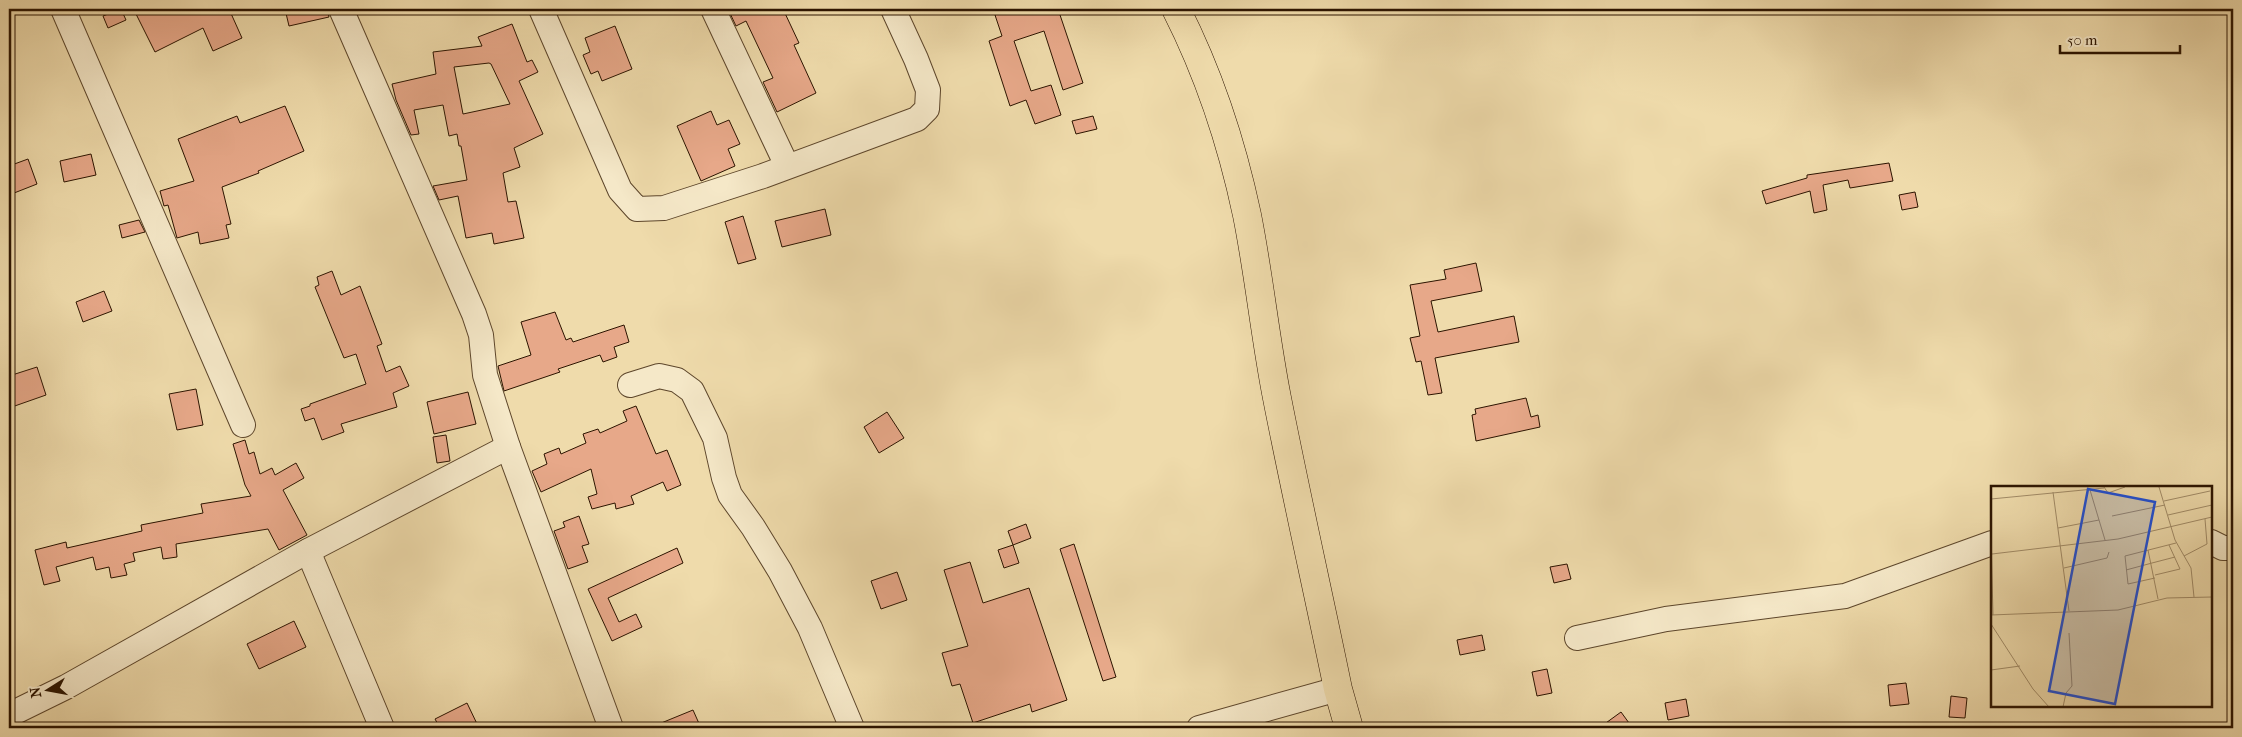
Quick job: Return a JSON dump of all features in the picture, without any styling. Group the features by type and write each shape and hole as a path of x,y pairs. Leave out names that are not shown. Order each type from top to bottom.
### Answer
{"main road":[{"path":"1176,9 1195,46 1216,103 1235,165 1247,216 1277,397 1338,689 1350,728"}],"street":[{"path":"63,9 243,425"},
{"path":"341,9 474,314 481,335 485,375 508,447 611,728"},
{"path":"541,9 620,190 637,209 664,208 917,119 927,109 928,90 893,9"},
{"path":"713,9 787,166"},
{"path":"630,385 659,376 678,380 692,391 715,438 730,495 753,526 780,571 810,628 852,728"},
{"path":"9,715 66,686 308,551 508,447"},
{"path":"2212,542 2224,548 2233,548"},
{"path":"1577,638 1666,620 1845,596 1991,543"},
{"path":"308,551 382,728"},
{"path":"1199,728 1338,689"}],"building":[{"path":"121,9 126,20 108,28 103,16"},
{"path":"146,9 229,9 242,38 213,51 203,28 155,52 136,14"},
{"path":"285,9 327,9 329,17 289,26"},
{"path":"728,9 783,9 799,43 794,45 816,93 777,112 763,82 773,78 746,21 736,26"},
{"path":"1013,9 1058,9 1083,83 1063,90 1044,31 1014,41 1031,91 1051,85 1061,115 1035,124 1026,100 1010,106 989,41 1002,36 995,15"},
{"path":"512,24 527,62 532,60 538,72 519,81 543,134 514,148 520,167 503,173 508,202 516,201 524,238 494,244 492,233 466,238 458,196 439,200 433,186 467,180 461,146 459,146 457,134 449,136 443,105 414,110 419,134 411,135 396,100 392,84 436,74 433,52 482,46 478,37","holes":["491,64 510,104 463,114 454,67"]},
{"path":"615,26 632,69 602,81 598,71 591,74 583,55 590,52 585,38"},
{"path":"285,106 304,151 258,171 259,173 222,187 231,224 226,225 229,238 200,244 198,232 177,238 168,205 164,206 160,191 194,181 178,139 237,116 240,123"},
{"path":"711,111 717,125 729,120 740,144 728,149 735,166 701,181 677,126"},
{"path":"1093,116 1097,129 1076,134 1072,121"},
{"path":"91,154 96,175 64,182 60,161"},
{"path":"28,159 37,184 9,195 9,166"},
{"path":"1889,163 1893,181 1850,188 1848,180 1823,185 1827,210 1814,213 1810,191 1766,204 1762,191 1807,178 1807,175"},
{"path":"1915,192 1918,207 1902,210 1899,195"},
{"path":"825,209 831,235 782,247 775,221"},
{"path":"743,216 756,259 738,264 725,222"},
{"path":"139,220 145,232 122,238 119,225"},
{"path":"1476,263 1482,291 1431,301 1438,332 1514,316 1519,342 1435,358 1442,393 1428,395 1421,361 1416,362 1410,338 1420,336 1410,285 1446,279 1444,270"},
{"path":"332,271 341,295 360,286 382,344 377,346 386,372 400,366 409,386 393,393 397,407 341,424 344,432 322,440 314,418 305,421 301,409 366,384 356,354 344,358 315,287 319,285 317,277"},
{"path":"104,291 112,311 83,322 76,302"},
{"path":"555,312 566,340 571,338 573,342 624,325 629,342 614,347 617,357 603,362 600,355 558,369 560,372 504,391 498,366 531,355 521,322"},
{"path":"37,367 46,395 9,408 9,376"},
{"path":"196,389 203,425 177,430 169,394"},
{"path":"468,392 476,424 434,434 427,402"},
{"path":"1526,398 1531,417 1538,415 1540,427 1476,441 1472,415 1476,414 1475,409"},
{"path":"636,406 656,454 667,450 681,485 667,491 663,482 631,496 634,504 616,509 615,503 592,509 588,497 597,494 591,469 541,492 532,471 547,464 544,454 559,448 561,454 586,443 583,434 598,429 600,433 627,421 623,411"},
{"path":"887,412 904,438 879,453 864,427"},
{"path":"446,435 450,461 437,463 433,437"},
{"path":"245,440 249,454 254,452 260,474 272,468 275,475 296,463 304,478 283,490 307,535 279,550 268,529 176,544 177,557 163,559 161,547 133,553 135,561 124,564 127,575 111,578 109,567 96,570 93,557 56,567 60,581 44,585 35,550 66,542 67,548 142,531 141,525 203,513 201,504 251,496 245,485 233,444"},
{"path":"579,516 589,544 582,546 588,562 568,569 554,531 565,527 563,522"},
{"path":"1026,524 1031,538 1013,545 1008,531"},
{"path":"1074,544 1116,677 1103,681 1060,549"},
{"path":"1013,545 1019,563 1004,568 998,550"},
{"path":"677,548 683,563 608,598 619,622 636,614 642,627 612,641 588,589"},
{"path":"970,562 983,603 1029,588 1067,700 1032,712 1030,704 973,723 960,684 952,686 942,653 968,646 944,570"},
{"path":"1567,564 1571,579 1554,583 1550,567"},
{"path":"897,572 907,600 881,609 871,581"},
{"path":"294,621 306,647 259,669 247,644"},
{"path":"1482,635 1485,650 1460,655 1457,640"},
{"path":"1547,669 1552,693 1537,696 1532,672"},
{"path":"1906,683 1909,704 1890,706 1888,685"},
{"path":"1951,696 1967,698 1965,718 1949,717"},
{"path":"1686,699 1689,716 1668,720 1665,703"},
{"path":"467,703 479,728 440,728 435,719"},
{"path":"693,710 701,728 649,728"},
{"path":"1621,712 1629,723 1622,728 1599,728"}]}
